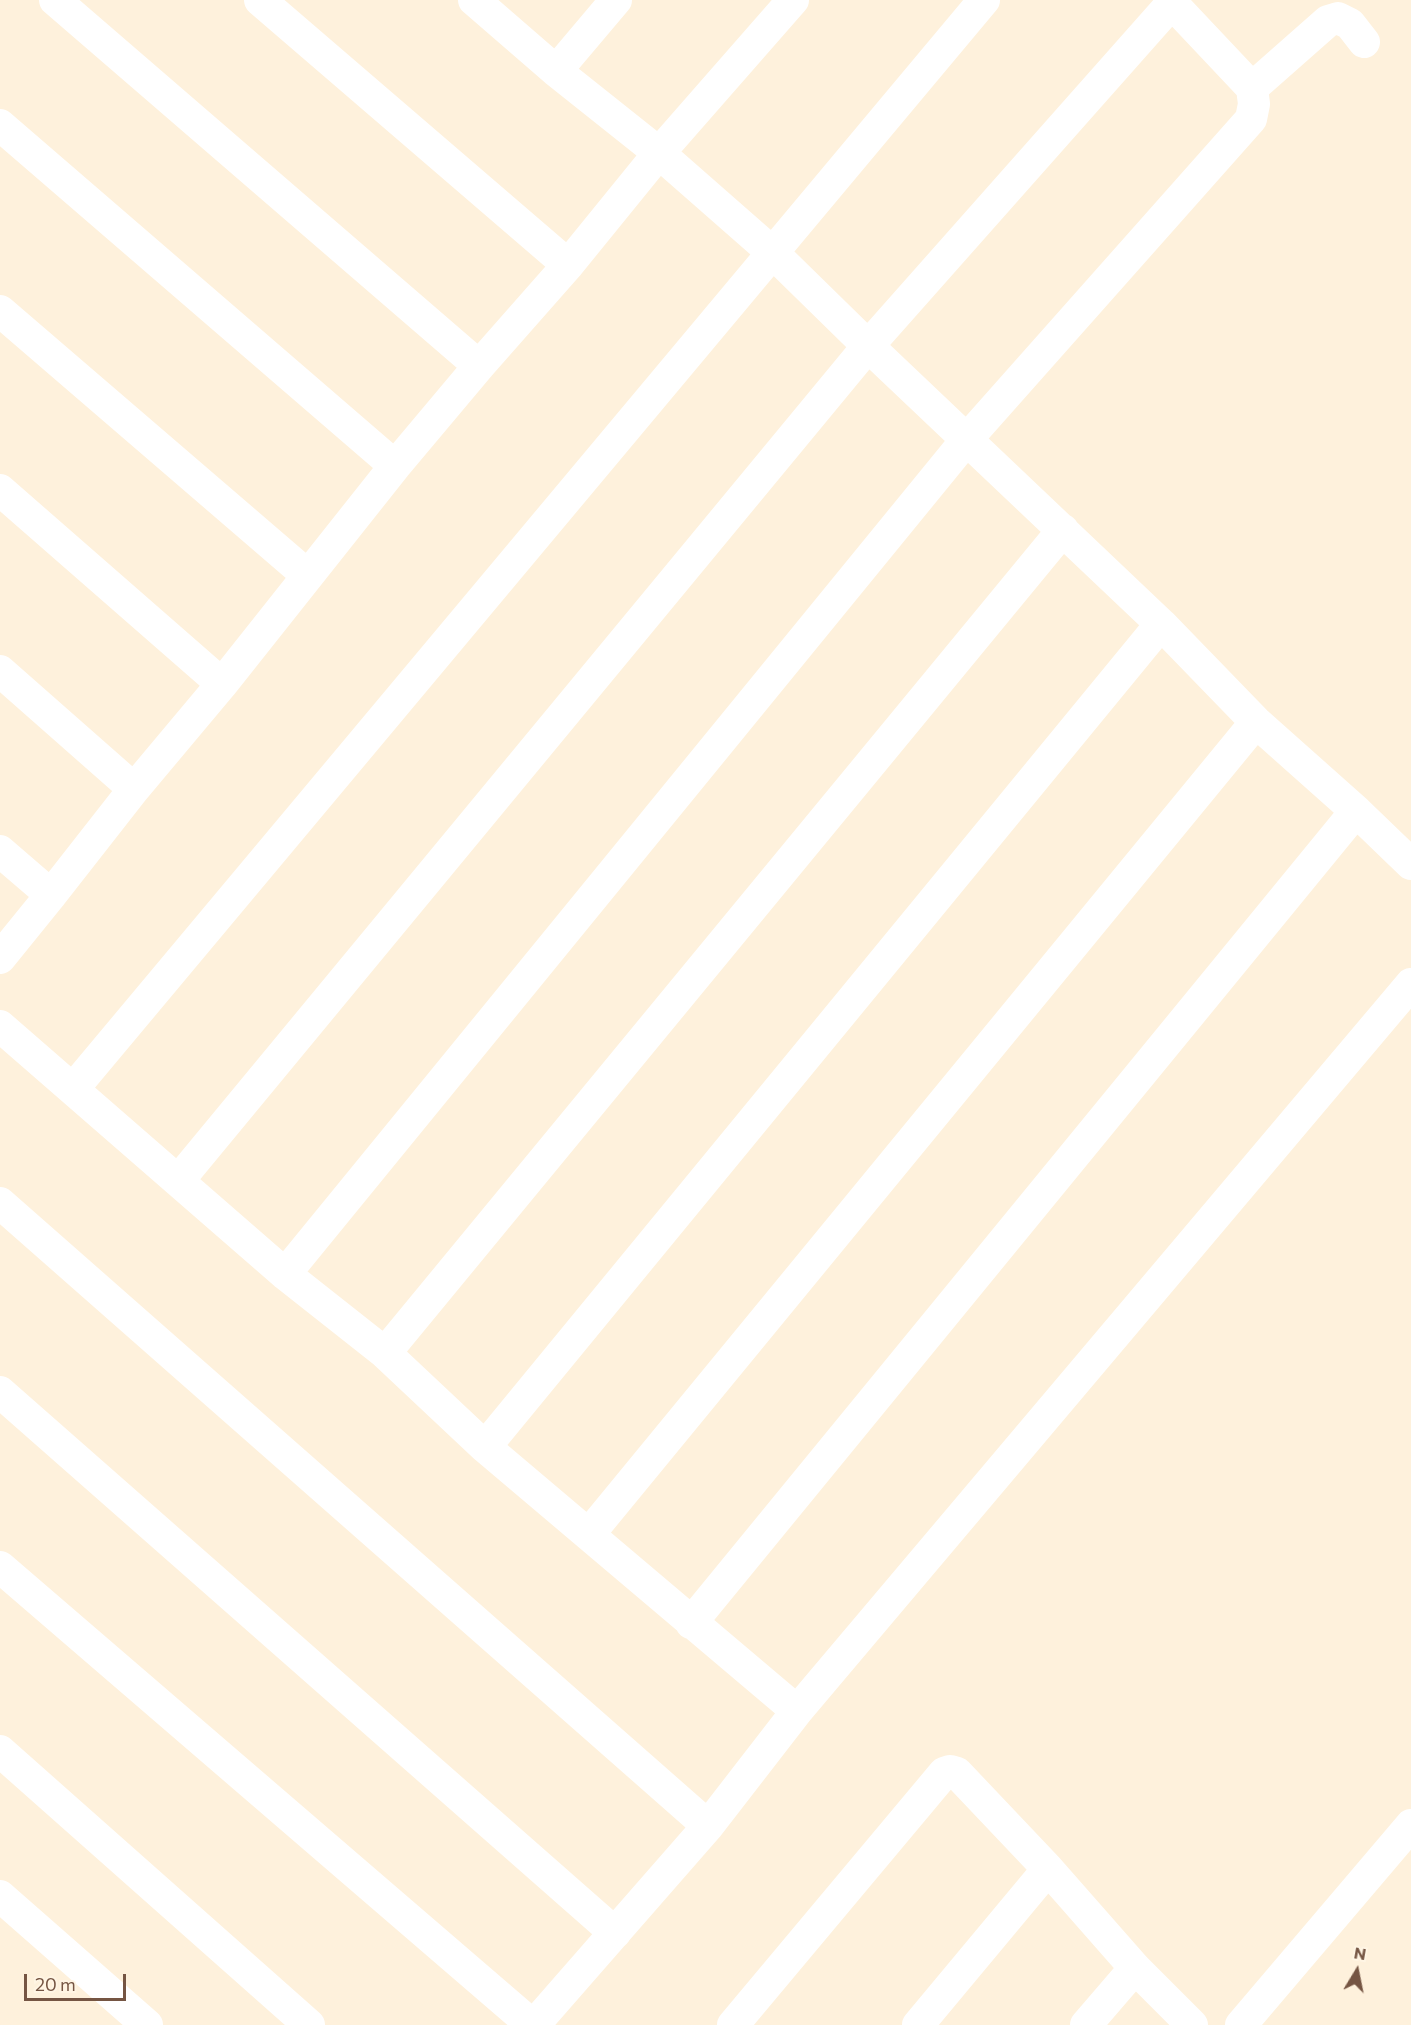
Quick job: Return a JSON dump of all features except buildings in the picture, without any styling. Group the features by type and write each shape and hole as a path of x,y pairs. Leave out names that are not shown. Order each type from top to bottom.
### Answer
{"street":[{"path":"55,0 478,366"},
{"path":"260,0 568,265"},
{"path":"474,0 556,71 659,153 773,253 1161,624 1256,722 1411,864"},
{"path":"556,71 616,0"},
{"path":"0,958 134,789 222,684 394,466 478,366 568,265 659,153 793,0"},
{"path":"73,1089 984,0"},
{"path":"178,1182 868,346 1170,1 1252,88 1254,104 1251,119 967,439 285,1274"},
{"path":"1252,88 1328,21 1338,18 1350,24 1364,42"},
{"path":"0,125 394,466"},
{"path":"0,311 307,575"},
{"path":"0,490 222,684"},
{"path":"385,1353 1064,530"},
{"path":"485,1447 1161,624"},
{"path":"0,671 134,789"},
{"path":"589,1534 1256,722"},
{"path":"690,1623 1356,812"},
{"path":"0,851 51,896"},
{"path":"0,1567 533,2025 708,1826 797,1712 1411,984"},
{"path":"0,1026 285,1274 385,1353 485,1447 797,1712"},
{"path":"0,1203 708,1826"},
{"path":"0,1392 615,1933"},
{"path":"0,1751 309,2025"},
{"path":"733,2025 944,1773 950,1771 957,1773 1048,1869 1135,1968 1192,2025"},
{"path":"1241,2025 1411,1825"},
{"path":"918,2025 1048,1869"},
{"path":"0,1896 147,2025"},
{"path":"1086,2025 1135,1968"}]}
